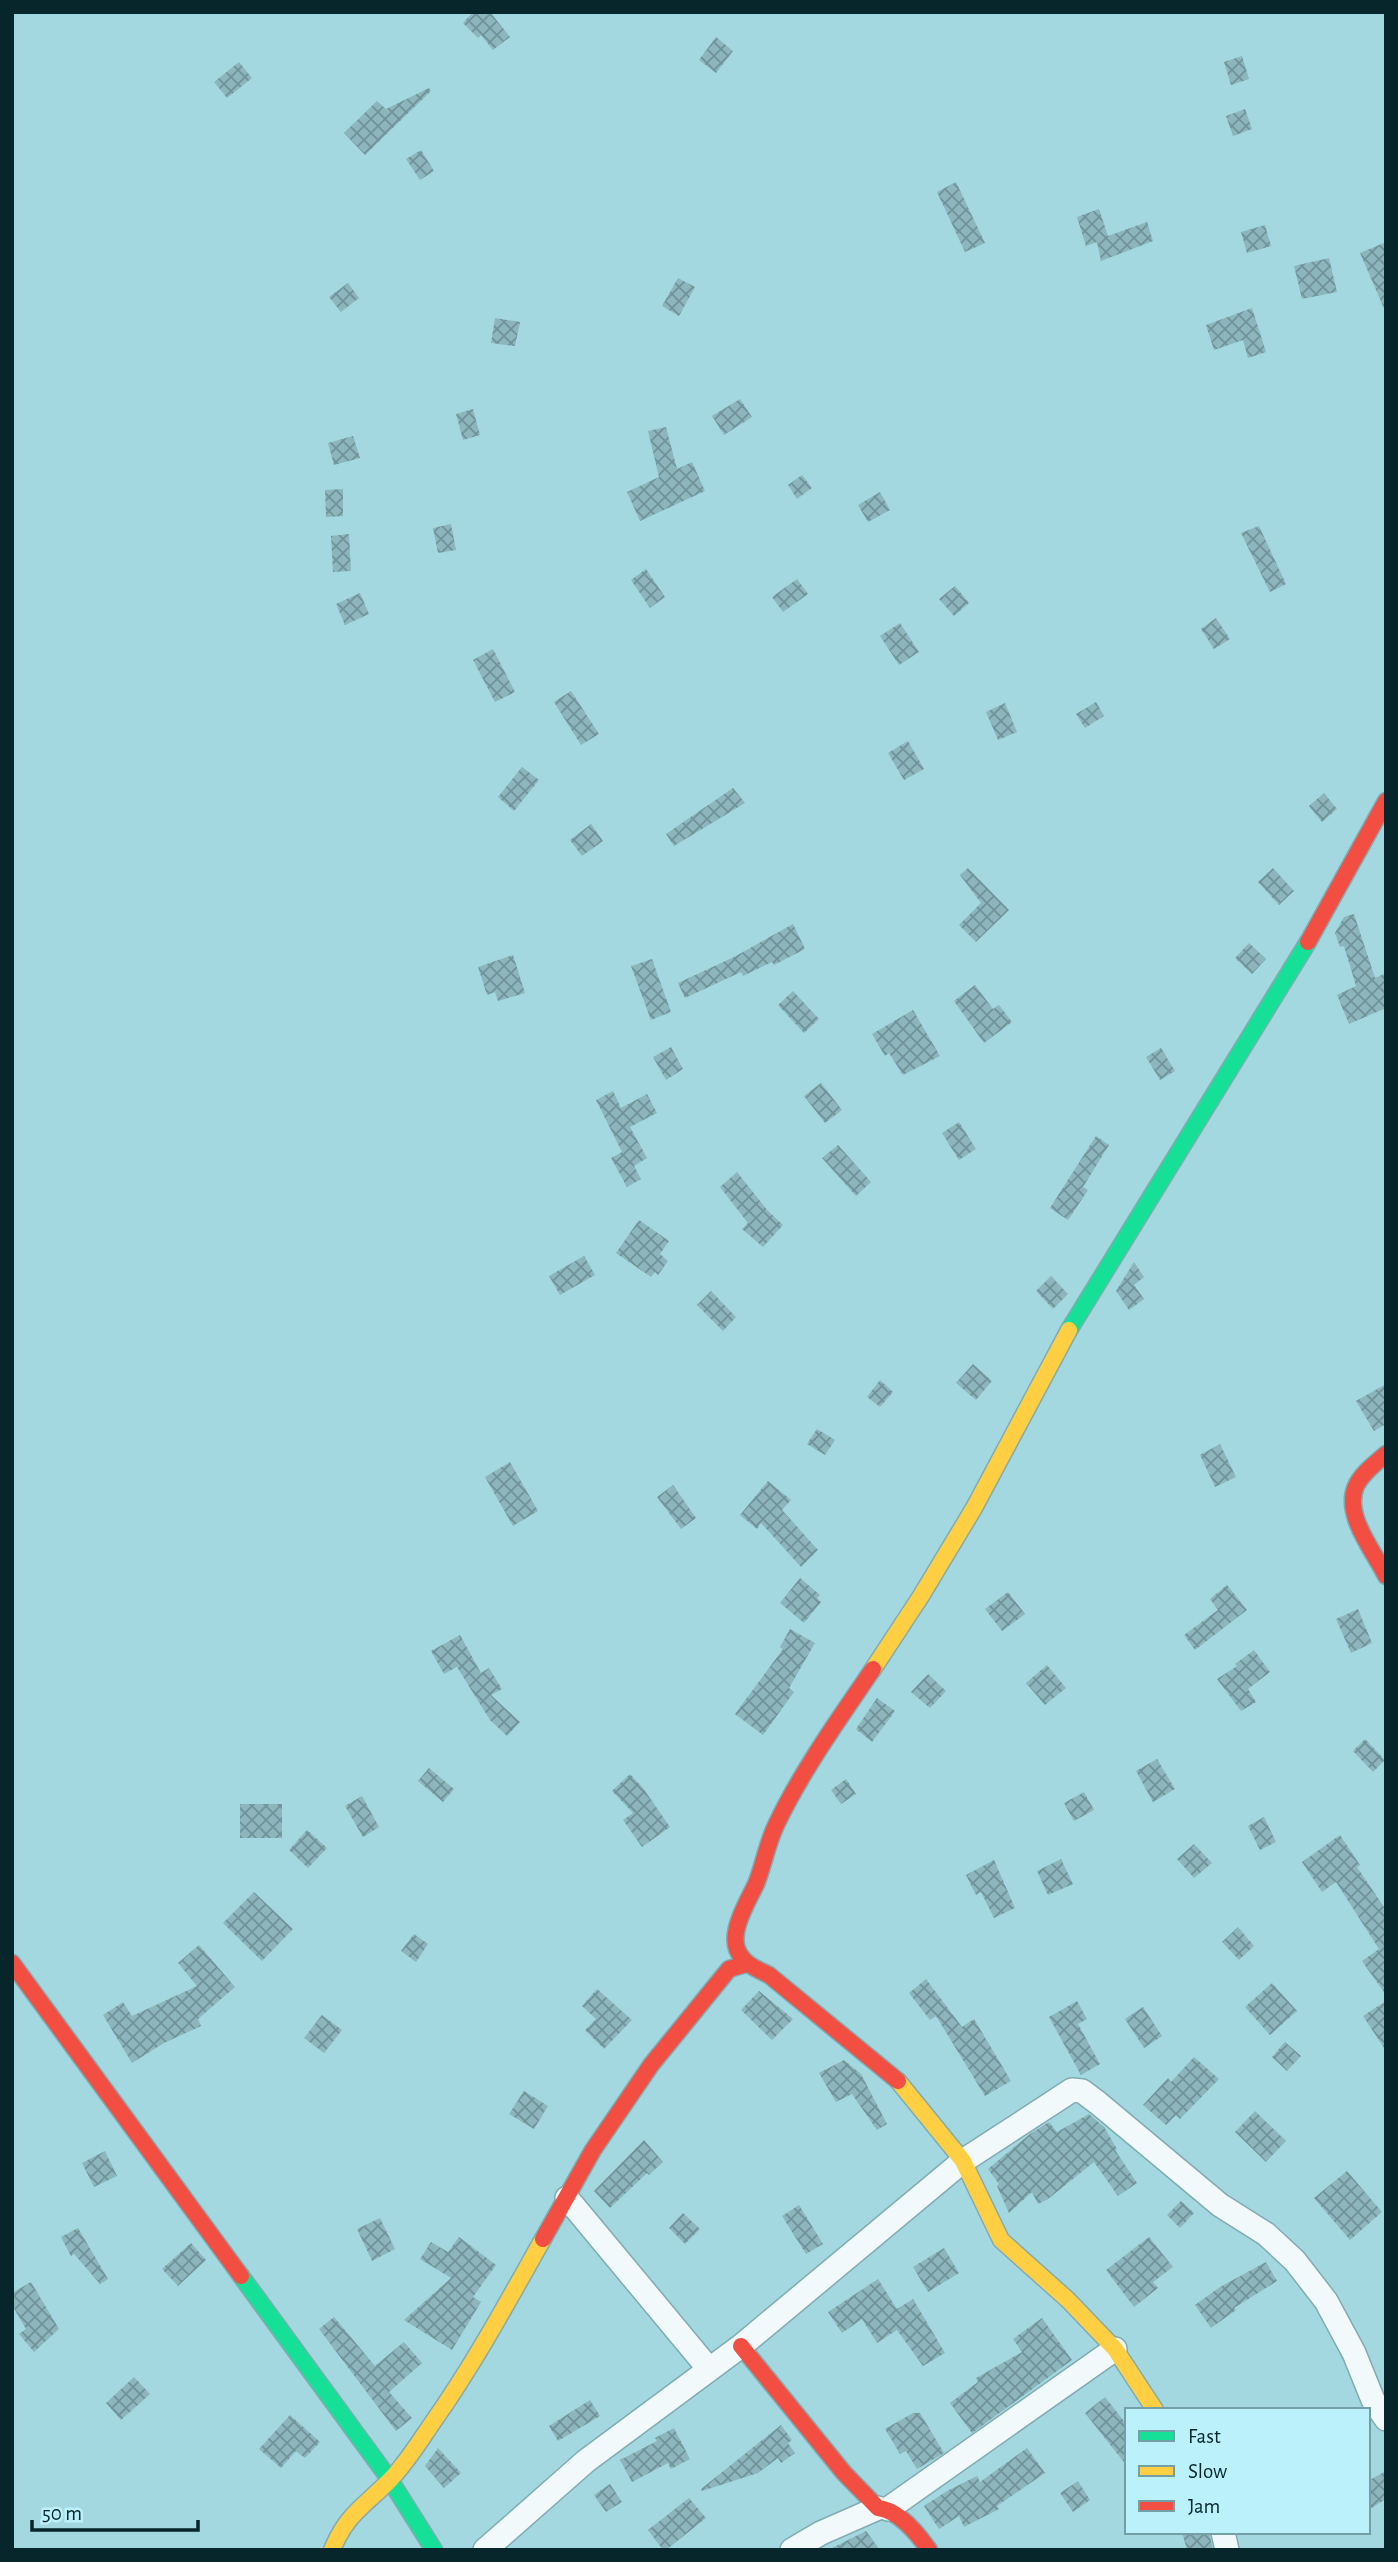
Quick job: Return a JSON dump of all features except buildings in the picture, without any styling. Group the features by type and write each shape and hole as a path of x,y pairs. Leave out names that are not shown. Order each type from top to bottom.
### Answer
{"street":[{"path":"1154,2408 1115,2349 1068,2300 1001,2240 963,2161 894,2076 769,1975 746,1964 736,1947 737,1928 777,1824 828,1736 921,1596 974,1508 1065,1337 1303,952 1386,802"},
{"path":"1386,1454 1354,1489 1354,1516 1386,1576"},
{"path":"12,1963 390,2480 434,2550"},
{"path":"332,2550 340,2530 361,2505 390,2480 435,2421 483,2345 593,2150 651,2065 729,1969 746,1964"},
{"path":"485,2550 586,2460 741,2346 963,2161 1057,2097 1072,2090 1082,2091 1220,2205 1266,2234 1295,2261 1326,2301 1354,2353 1373,2399 1386,2419"},
{"path":"567,2198 709,2369"},
{"path":"741,2346 844,2473 920,2536 929,2550"},
{"path":"792,2550 821,2533 883,2508 1115,2349"}],"traffic: fast":[{"path":"1069,1330 1308,942"},
{"path":"241,2276 390,2480 434,2550"}],"traffic: slow":[{"path":"873,1669 974,1508 1069,1330"},
{"path":"898,2081 963,2161 1001,2240 1068,2300 1115,2349 1154,2408"},
{"path":"332,2550 350,2519 401,2468 463,2378 543,2239"}],"traffic: jam":[{"path":"1308,942 1386,801"},
{"path":"1386,1454 1362,1477 1353,1497 1357,1521 1386,1576"},
{"path":"873,1669 787,1803 741,1916 735,1941 746,1962 769,1975 898,2081"},
{"path":"12,1963 241,2276"},
{"path":"543,2239 593,2150 651,2065 729,1969 746,1964"},
{"path":"741,2346 844,2473 878,2508 893,2513 907,2524 929,2550"}]}
